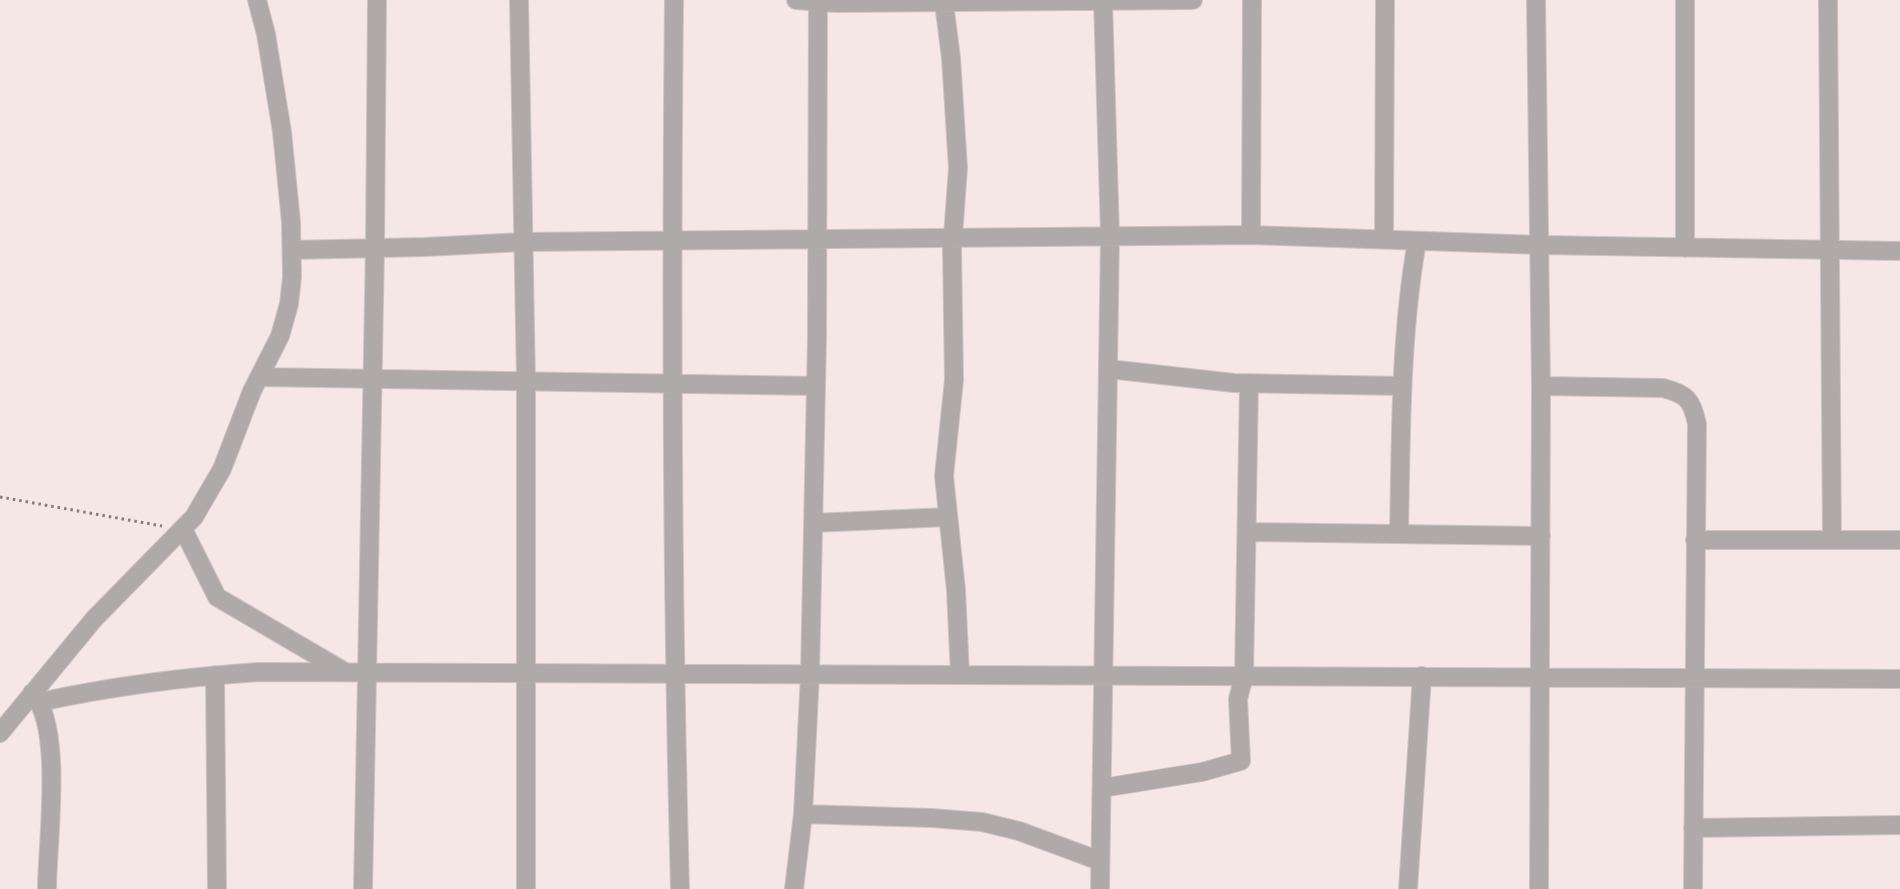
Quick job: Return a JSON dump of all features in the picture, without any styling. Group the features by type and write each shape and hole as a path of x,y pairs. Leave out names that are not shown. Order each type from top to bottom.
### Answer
{"street":[{"path":"0,733 36,698 94,619 183,529 203,504 222,469 259,377 285,320 291,286 292,250 282,132 266,34 257,0"},
{"path":"363,889 376,247 377,0"},
{"path":"519,0 526,381 524,674 526,889"},
{"path":"674,0 671,242 674,384 674,675 680,889"},
{"path":"796,0 944,3 1193,0"},
{"path":"1100,889 1110,236 1103,0"},
{"path":"1251,235 1252,0"},
{"path":"1384,240 1385,0"},
{"path":"1536,0 1542,386 1539,889"},
{"path":"1684,248 1685,0"},
{"path":"1828,0 1832,540"},
{"path":"794,889 803,814 810,674 817,240 818,1"},
{"path":"944,3 958,140 957,201 952,238 955,351 952,407 944,476 956,590 960,675"},
{"path":"292,250 522,242 1251,235 1541,245 1900,251"},
{"path":"1399,534 1402,386 1407,305 1417,241"},
{"path":"1109,369 1166,377 1249,384 1402,386"},
{"path":"259,377 815,386"},
{"path":"1102,788 1202,772 1240,762 1242,756 1238,699 1244,676 1248,532 1249,384"},
{"path":"1542,386 1663,388 1679,392 1694,408 1697,424 1693,889"},
{"path":"813,524 948,517"},
{"path":"183,529 218,597 346,672"},
{"path":"1248,532 1541,536"},
{"path":"1695,540 1900,540"},
{"path":"36,698 112,687 259,672 1900,678"},
{"path":"215,675 217,889"},
{"path":"1408,889 1422,676"},
{"path":"36,698 49,747 52,780 46,889"},
{"path":"803,814 932,818 982,822 1019,831 1100,861"},
{"path":"1693,828 1900,825"}],"path":[{"path":"0,497 183,529"}]}
